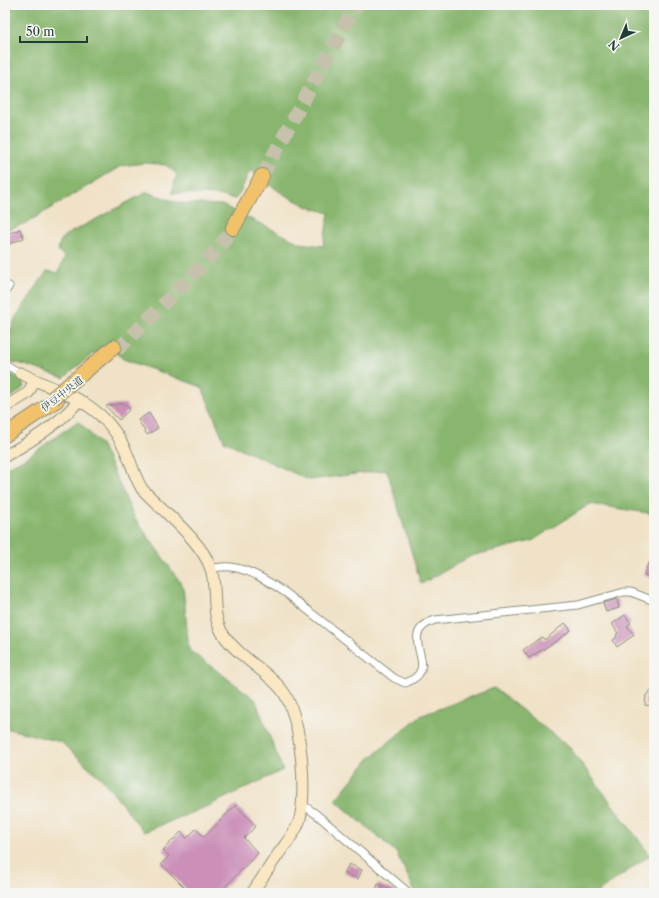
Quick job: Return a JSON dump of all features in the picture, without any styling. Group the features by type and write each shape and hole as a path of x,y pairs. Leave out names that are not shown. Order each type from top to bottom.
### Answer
{"highway":[{"path":"231,227 259,175"},
{"name":"伊豆中央道","path":"5,435 53,401 116,349"},
{"path":"5,444 36,421 53,401"},
{"name":"伊豆中央道","path":"5,431 53,401"}],"street":[{"path":"5,364 20,373 79,400 95,411 108,424 124,447 142,489 195,542 206,557 211,569 214,583 215,612 218,624 223,634 232,645 282,690 288,698 294,713 298,730 302,805 298,824 289,840 252,893"},
{"path":"5,407 28,392 35,380"},
{"path":"5,456 42,433 67,413 79,400"},
{"path":"211,569 220,566 233,567 259,577 274,585 394,678 405,683 418,676 421,670 422,662 417,646 417,635 424,625 435,620 578,605 624,592 631,592 654,600"},
{"path":"302,805 316,814 408,893"}],"green space":[{"path":"5,5 654,5 654,514 590,504 532,541 471,556 421,584 387,470 309,480 224,441 202,387 123,359 108,345 91,355 64,378 12,362 5,357 5,344 16,317 47,271 58,273 65,257 58,251 60,242 64,236 147,192 179,203 222,205 300,243 323,246 329,213 306,206 280,192 250,170 240,193 235,199 218,195 172,193 177,174 166,165 145,163 121,166 26,223 9,229 5,228"},
{"path":"5,370 22,381 24,387 5,401"},
{"path":"78,421 102,446 134,517 183,586 189,650 255,699 283,770 208,806 144,832 102,779 61,742 5,728 5,468 26,458"},
{"path":"494,688 570,748 650,855 597,893 416,893 396,852 335,800 369,759 420,716"}],"building":[{"path":"20,229 24,238 7,245 5,235"},
{"path":"125,404 130,409 119,420 106,406"},
{"path":"149,413 158,428 147,435 138,420"},
{"path":"648,563 654,565 652,578 644,575"},
{"path":"617,599 619,608 606,612 603,603"},
{"path":"625,615 631,623 627,626 634,635 617,647 613,640 617,637 616,635 618,633 612,624"},
{"path":"565,623 571,630 529,658 523,650 542,637 543,639 546,639"},
{"path":"654,689 654,706 645,705 646,695"},
{"path":"236,805 256,826 244,838 258,853 219,893 190,893 161,864 169,856 163,850 181,832 187,838 196,829 204,837"},
{"path":"349,864 362,870 358,879 344,873"},
{"path":"378,884 399,893 381,893 376,890"}],"tunnel":[{"path":"262,176 356,5"},
{"path":"117,350 202,266 233,228"}]}
